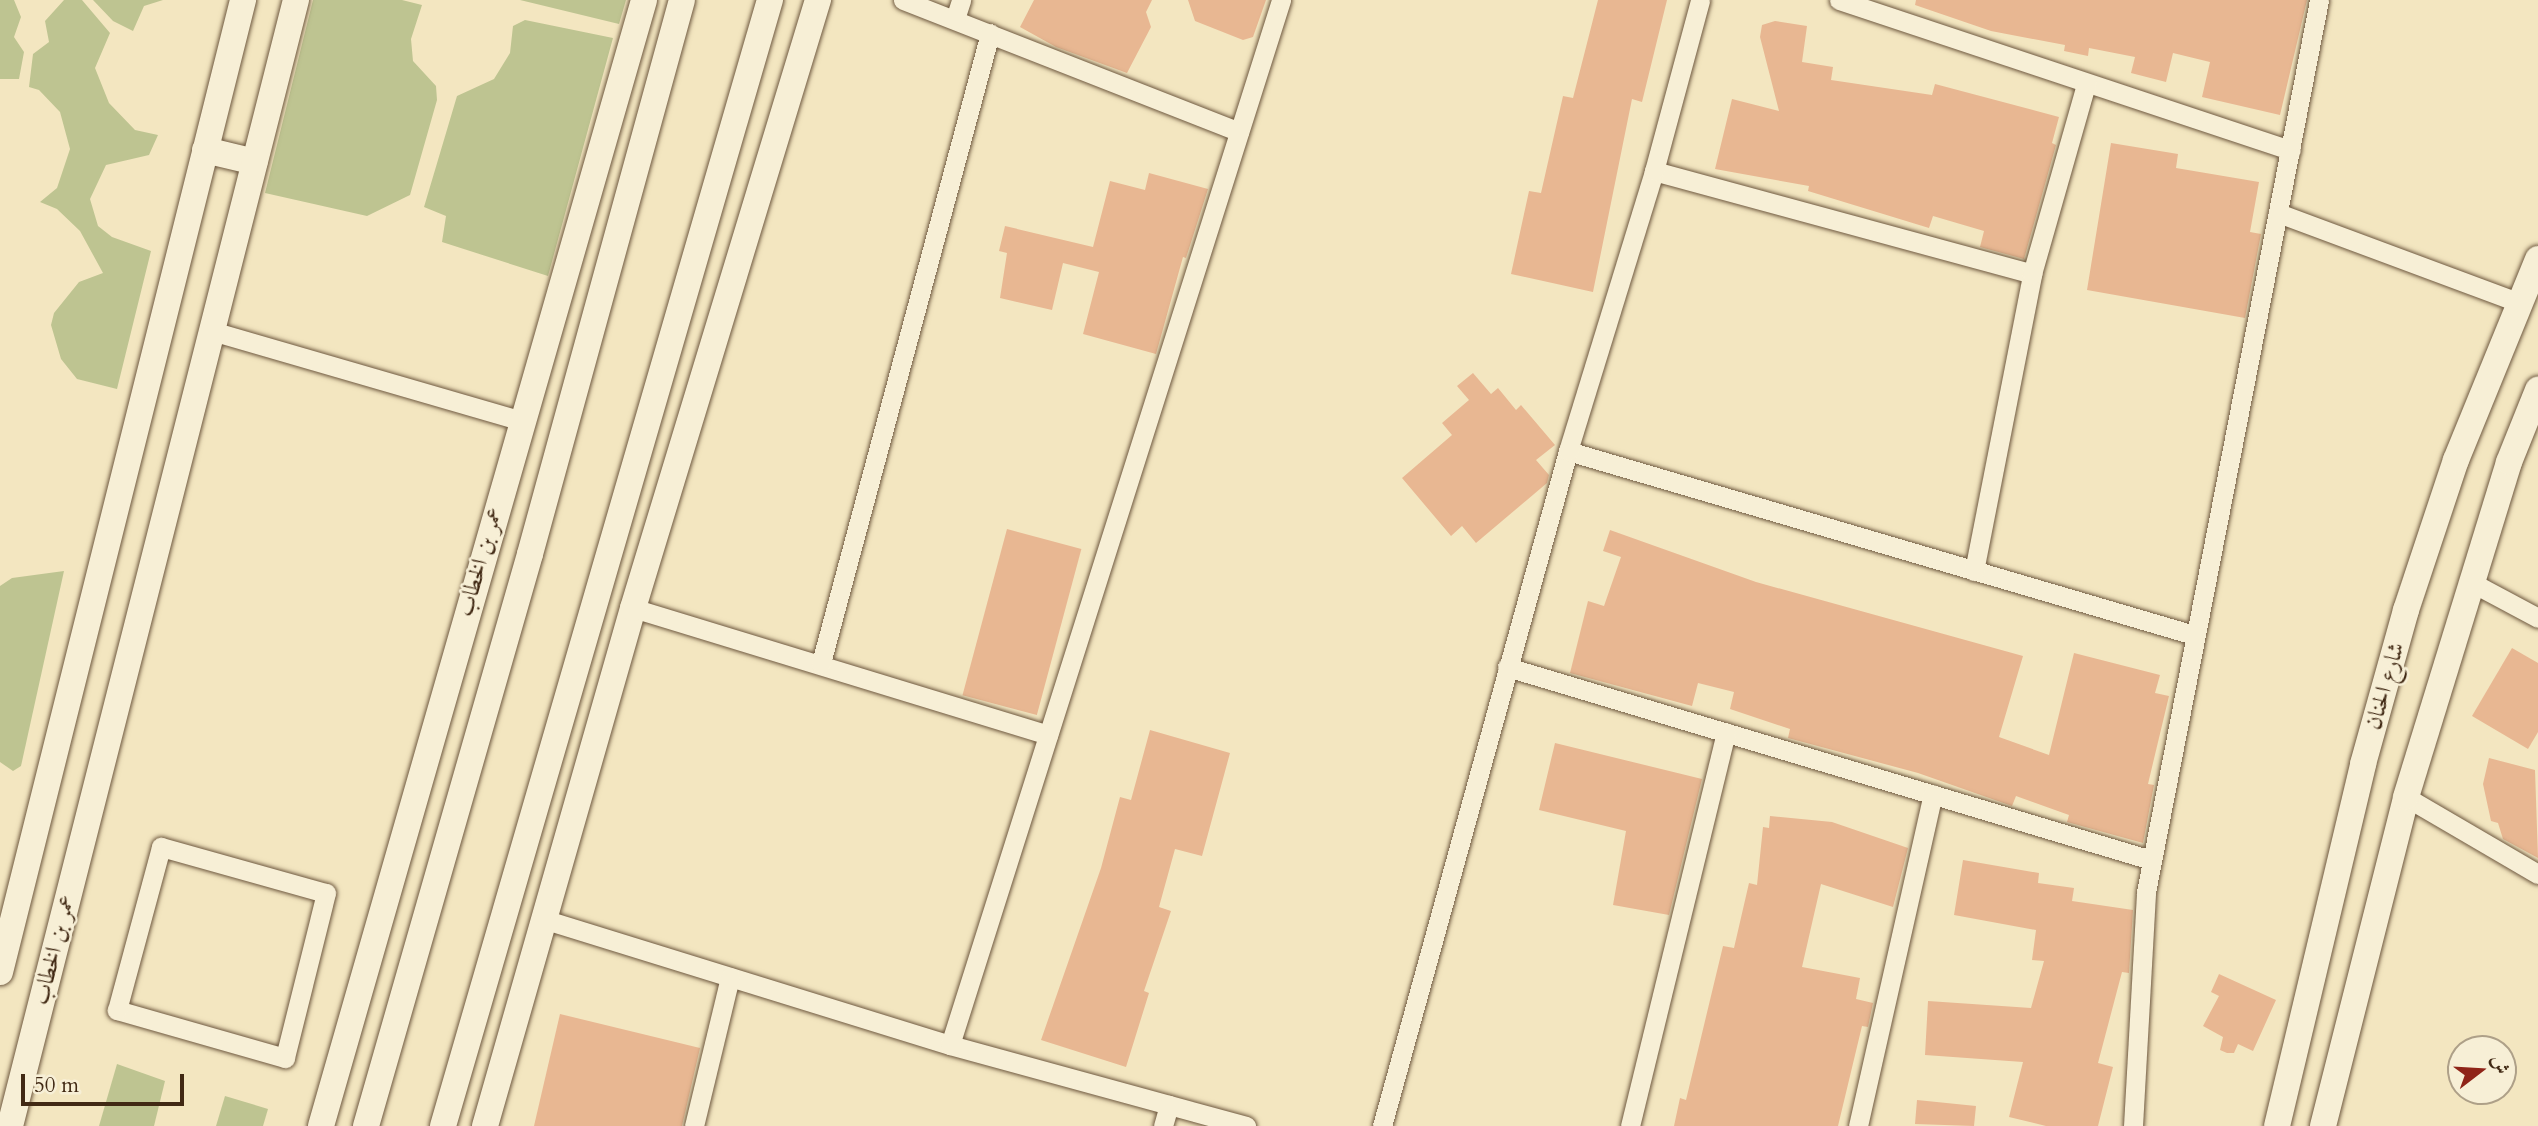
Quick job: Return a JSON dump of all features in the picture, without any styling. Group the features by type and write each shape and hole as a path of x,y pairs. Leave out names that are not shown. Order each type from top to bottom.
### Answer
{"main road":[{"name":"عمر بن الخطاب","path":"0,972 243,0"},
{"name":"عمر بن الخطاب","path":"10,1126 296,0"},
{"name":"عمر بن الخطاب","path":"321,1126 389,899 486,540 644,0"},
{"path":"366,1126 530,554 682,0"},
{"path":"443,1126 770,0"},
{"path":"485,1126 633,608 817,0"},
{"path":"205,150 255,162"},
{"name":"شارع الحنان","path":"2277,1126 2363,764 2406,610 2456,460 2517,302 2538,259"},
{"path":"675,327 715,338"},
{"path":"2323,1126 2406,797 2470,582 2538,390"},
{"path":"486,540 530,554"}],"street":[{"path":"903,0 958,9 990,33 1239,132"},
{"path":"950,1045 1281,0"},
{"path":"1382,1126 1568,451 1654,171 1700,0"},
{"path":"1839,0 2291,150"},
{"path":"2133,1126 2151,860 2319,0"},
{"path":"821,663 990,33"},
{"path":"1974,571 2032,274 2086,84"},
{"path":"1654,171 2032,274"},
{"path":"2278,213 2517,302"},
{"path":"212,331 522,421"},
{"path":"1568,451 2194,635"},
{"path":"2470,582 2538,618"},
{"path":"633,608 1048,734"},
{"path":"1507,667 2151,860"},
{"path":"1630,1126 1726,733"},
{"path":"1858,1126 1933,794"},
{"path":"2406,797 2538,874"},
{"path":"161,847 327,893 285,1058 117,1010 161,847"},
{"path":"546,920 950,1045 1246,1126"},
{"path":"694,1126 730,977"},
{"path":"1163,1126 1169,1105"}],"green space":[{"path":"0,0 14,0 21,17 14,37 24,52 19,79 0,79"},
{"path":"64,0 82,0 110,33 95,68 109,103 135,130 158,135 149,155 106,165 90,199 98,226 112,237 151,251 117,389 77,379 61,359 51,325 54,313 79,282 103,273 80,231 57,209 40,202 57,188 70,149 60,112 39,90 29,87 33,54 49,42 45,21"},
{"path":"93,0 163,0 144,6 133,31 113,21"},
{"path":"313,0 402,0 422,5 411,39 413,61 436,86 437,100 410,195 367,216 265,193"},
{"path":"520,0 626,0 619,24"},
{"path":"525,20 613,38 548,276 442,242 446,216 424,207 457,96 494,79 510,53 513,26"},
{"path":"64,571 21,766 13,771 0,762 0,586 12,578"},
{"path":"117,1064 165,1081 154,1126 99,1126"},
{"path":"225,1096 268,1109 263,1126 216,1126"}],"building":[{"path":"1034,0 1152,0 1146,12 1151,27 1127,73 1056,47 1020,27"},
{"path":"1188,0 1266,0 1253,37 1243,40 1195,21"},
{"path":"1598,0 1667,0 1642,102 1632,99 1593,292 1511,274 1529,191 1541,193 1563,96 1573,98"},
{"path":"1916,0 2307,0 2280,115 2202,97 2210,62 2173,53 2166,82 2131,73 2135,57 2089,48 2088,56 2064,51 2065,45 1991,31 1915,5"},
{"path":"1775,21 1807,26 1802,62 1833,67 1831,80 1932,95 1935,84 2059,117 2052,143 2056,145 2024,259 1980,247 1984,231 1933,216 1929,228 1808,191 1809,186 1715,169 1732,99 1779,111 1760,37 1762,25"},
{"path":"2111,143 2178,154 2176,168 2259,182 2250,232 2261,234 2245,318 2087,290"},
{"path":"1149,173 1208,189 1186,258 1183,257 1156,354 1083,334 1099,272 1063,263 1052,310 1000,298 1007,253 999,251 1005,226 1093,247 1110,181 1145,190"},
{"path":"1473,373 1491,394 1498,388 1516,410 1521,405 1555,445 1536,460 1549,475 1547,483 1476,543 1462,526 1451,536 1402,478 1452,435 1442,423 1469,400 1457,386"},
{"path":"1007,529 1081,549 1037,715 962,695"},
{"path":"1610,530 1756,582 2023,656 1999,737 2049,755 2074,653 2160,675 2155,693 2169,696 2148,784 2154,785 2143,843 2067,822 2069,815 2016,796 2012,806 1918,773 1788,738 1790,729 1730,709 1734,692 1698,683 1692,706 1570,673 1588,601 1604,606 1621,557 1603,551"},
{"path":"2512,648 2538,663 2538,732 2528,749 2472,716"},
{"path":"1150,730 1230,753 1202,856 1175,849 1159,907 1171,911 1144,991 1149,993 1126,1067 1041,1040 1101,868 1120,797 1131,800"},
{"path":"1555,743 1702,779 1669,915 1613,905 1626,831 1539,810"},
{"path":"2489,758 2535,770 2538,858 2503,839 2498,823 2491,821 2483,784"},
{"path":"1770,816 1832,822 1908,848 1893,907 1821,884 1802,967 1860,978 1856,999 1873,1003 1868,1027 1862,1026 1838,1126 1674,1126 1680,1098 1686,1100 1723,946 1734,948 1749,883 1757,885 1763,827 1769,828"},
{"path":"1963,860 2039,873 2038,883 2074,888 2072,901 2133,910 2129,973 2122,972 2098,1063 2113,1067 2098,1126 2046,1126 2009,1117 2023,1062 1925,1055 1928,1001 2031,1008 2044,961 2032,960 2036,930 1954,915"},
{"path":"2219,974 2276,1000 2253,1051 2238,1044 2234,1053 2220,1050 2223,1037 2203,1026 2219,996 2211,992"},
{"path":"560,1014 700,1048 682,1126 534,1126"},
{"path":"1917,1100 1976,1106 1974,1126 1915,1124"}]}
